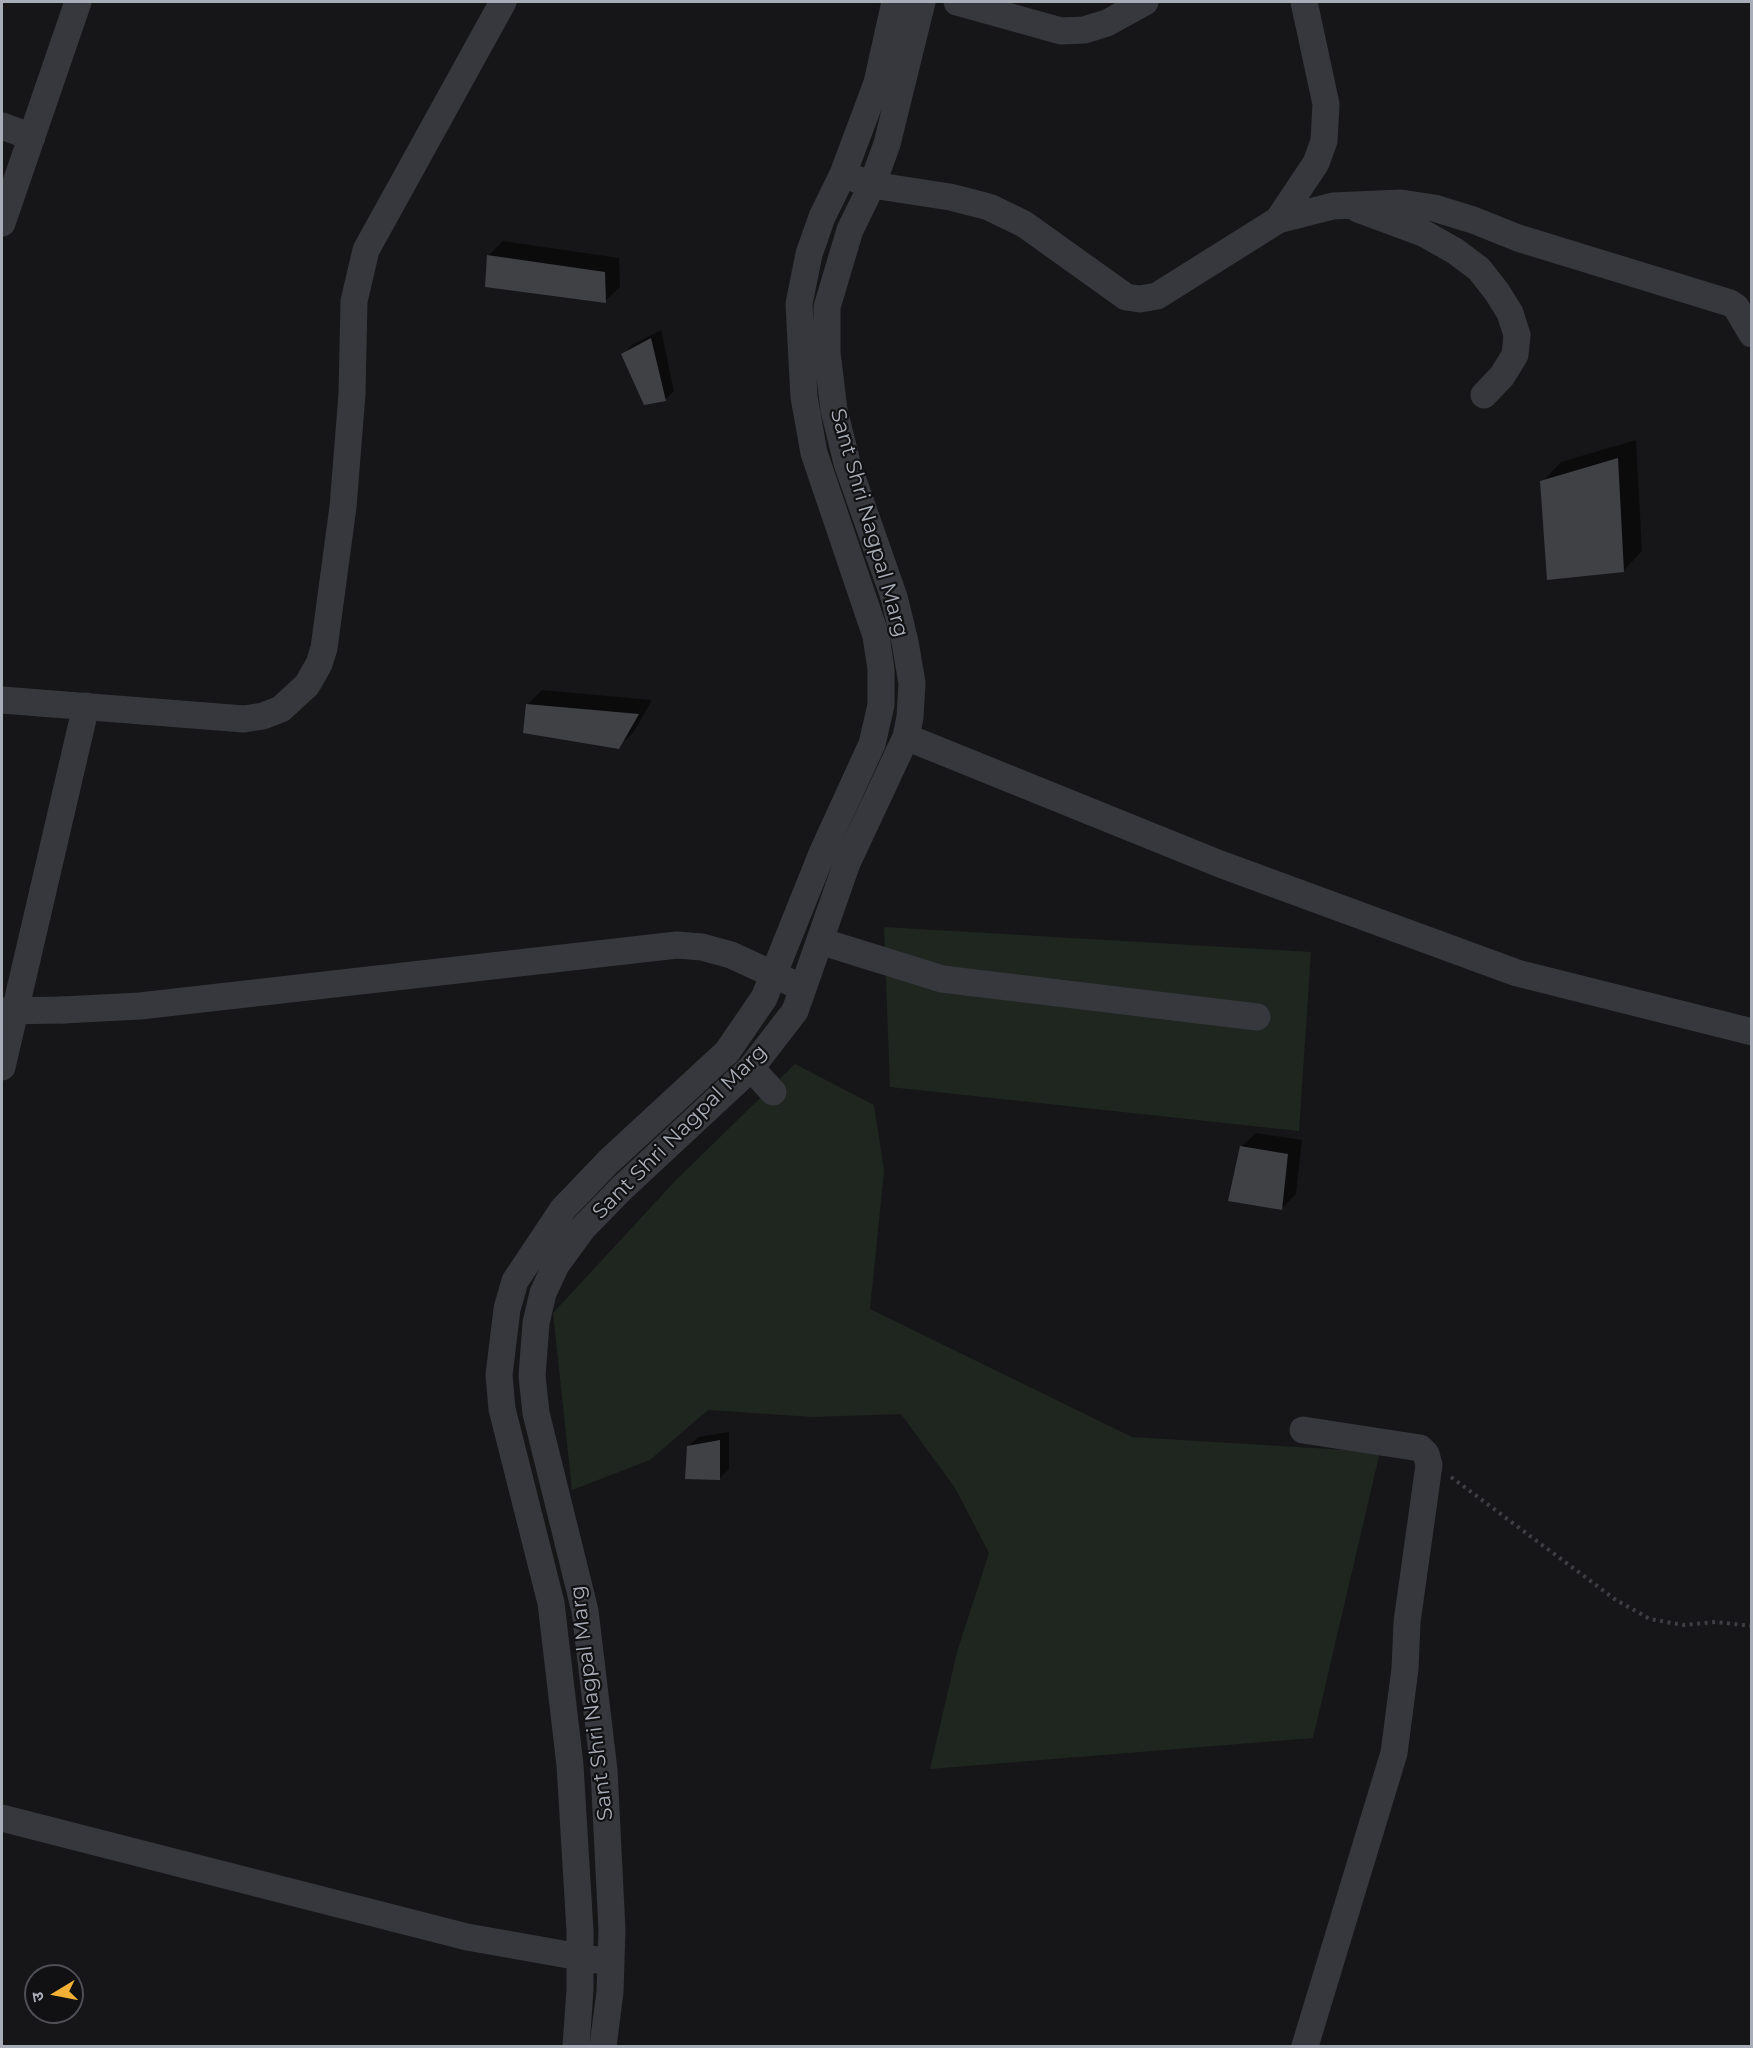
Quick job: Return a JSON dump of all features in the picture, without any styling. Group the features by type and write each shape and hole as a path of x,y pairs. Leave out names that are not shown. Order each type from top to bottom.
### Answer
{"street":[{"path":"2,223 78,2"},
{"path":"2,700 244,719 263,716 281,709 295,698 319,664 324,648 343,507 352,394 354,301 366,250 384,213 504,2"},
{"name":"Sant Shri Nagpal Marg","path":"576,2046 581,1959 570,1766 551,1603 502,1409 499,1375 507,1309 515,1281 563,1209 608,1162 727,1052 764,998 776,975 823,851 872,744 881,705 876,636 814,453 800,354 799,304 809,254 822,217 843,174 877,83 895,2"},
{"name":"Sant Shri Nagpal Marg","path":"603,2046 610,1992 605,1781 585,1611 536,1413 532,1376 536,1323 543,1293 556,1265 584,1228 621,1189 751,1068 795,1011 847,863 906,737 912,683 905,642 894,597 847,463 834,410 827,353 827,307 838,264 850,230 872,185 901,96 922,2"},
{"path":"957,2 1061,31 1084,30 1107,23 1145,2"},
{"path":"1278,220 1316,163 1324,141 1326,104 1304,2"},
{"path":"2,126 32,137"},
{"path":"843,174 872,185 968,201 997,210 1024,224 1126,297 1140,299 1156,296 1278,220 1303,211 1345,205 1401,203 1434,208 1518,237 1730,303 1741,314 1752,334"},
{"path":"1345,205 1423,233 1455,251 1479,269 1497,292 1510,313 1516,335 1515,355 1502,376 1484,395"},
{"path":"2,1067 86,706"},
{"path":"906,737 1220,864 1518,973 1752,1032"},
{"path":"820,941 942,979 1257,1017"},
{"path":"2,1011 63,1010 151,1004 677,945 717,950 804,988"},
{"path":"751,1068 773,1092"},
{"path":"1303,1430 1420,1448 1426,1454 1429,1466 1411,1591 1405,1669 1394,1753 1305,2046"},
{"path":"2,1818 467,1937 581,1959 610,1961"}],"path":[{"path":"1426,1454 1485,1506 1616,1600 1650,1619 1683,1625 1716,1622 1752,1626"}],"shaded area":[{"path":"884,927 1311,952 1299,1131 890,1087"},
{"path":"795,1064 874,1105 884,1171 870,1309 1132,1437 1380,1452 1313,1738 930,1769 957,1652 989,1553 955,1488 901,1414 813,1417 708,1410 650,1460 572,1490 553,1313 677,1179"}],"building":[{"path":"487,255 605,272 606,303 485,287"},
{"path":"651,338 666,401 644,405 621,354"},
{"path":"1618,458 1624,572 1547,580 1540,481"},
{"path":"526,704 639,714 619,749 523,733"},
{"path":"1240,1146 1288,1154 1282,1210 1228,1201"},
{"path":"720,1440 720,1480 685,1479 687,1446"}]}
